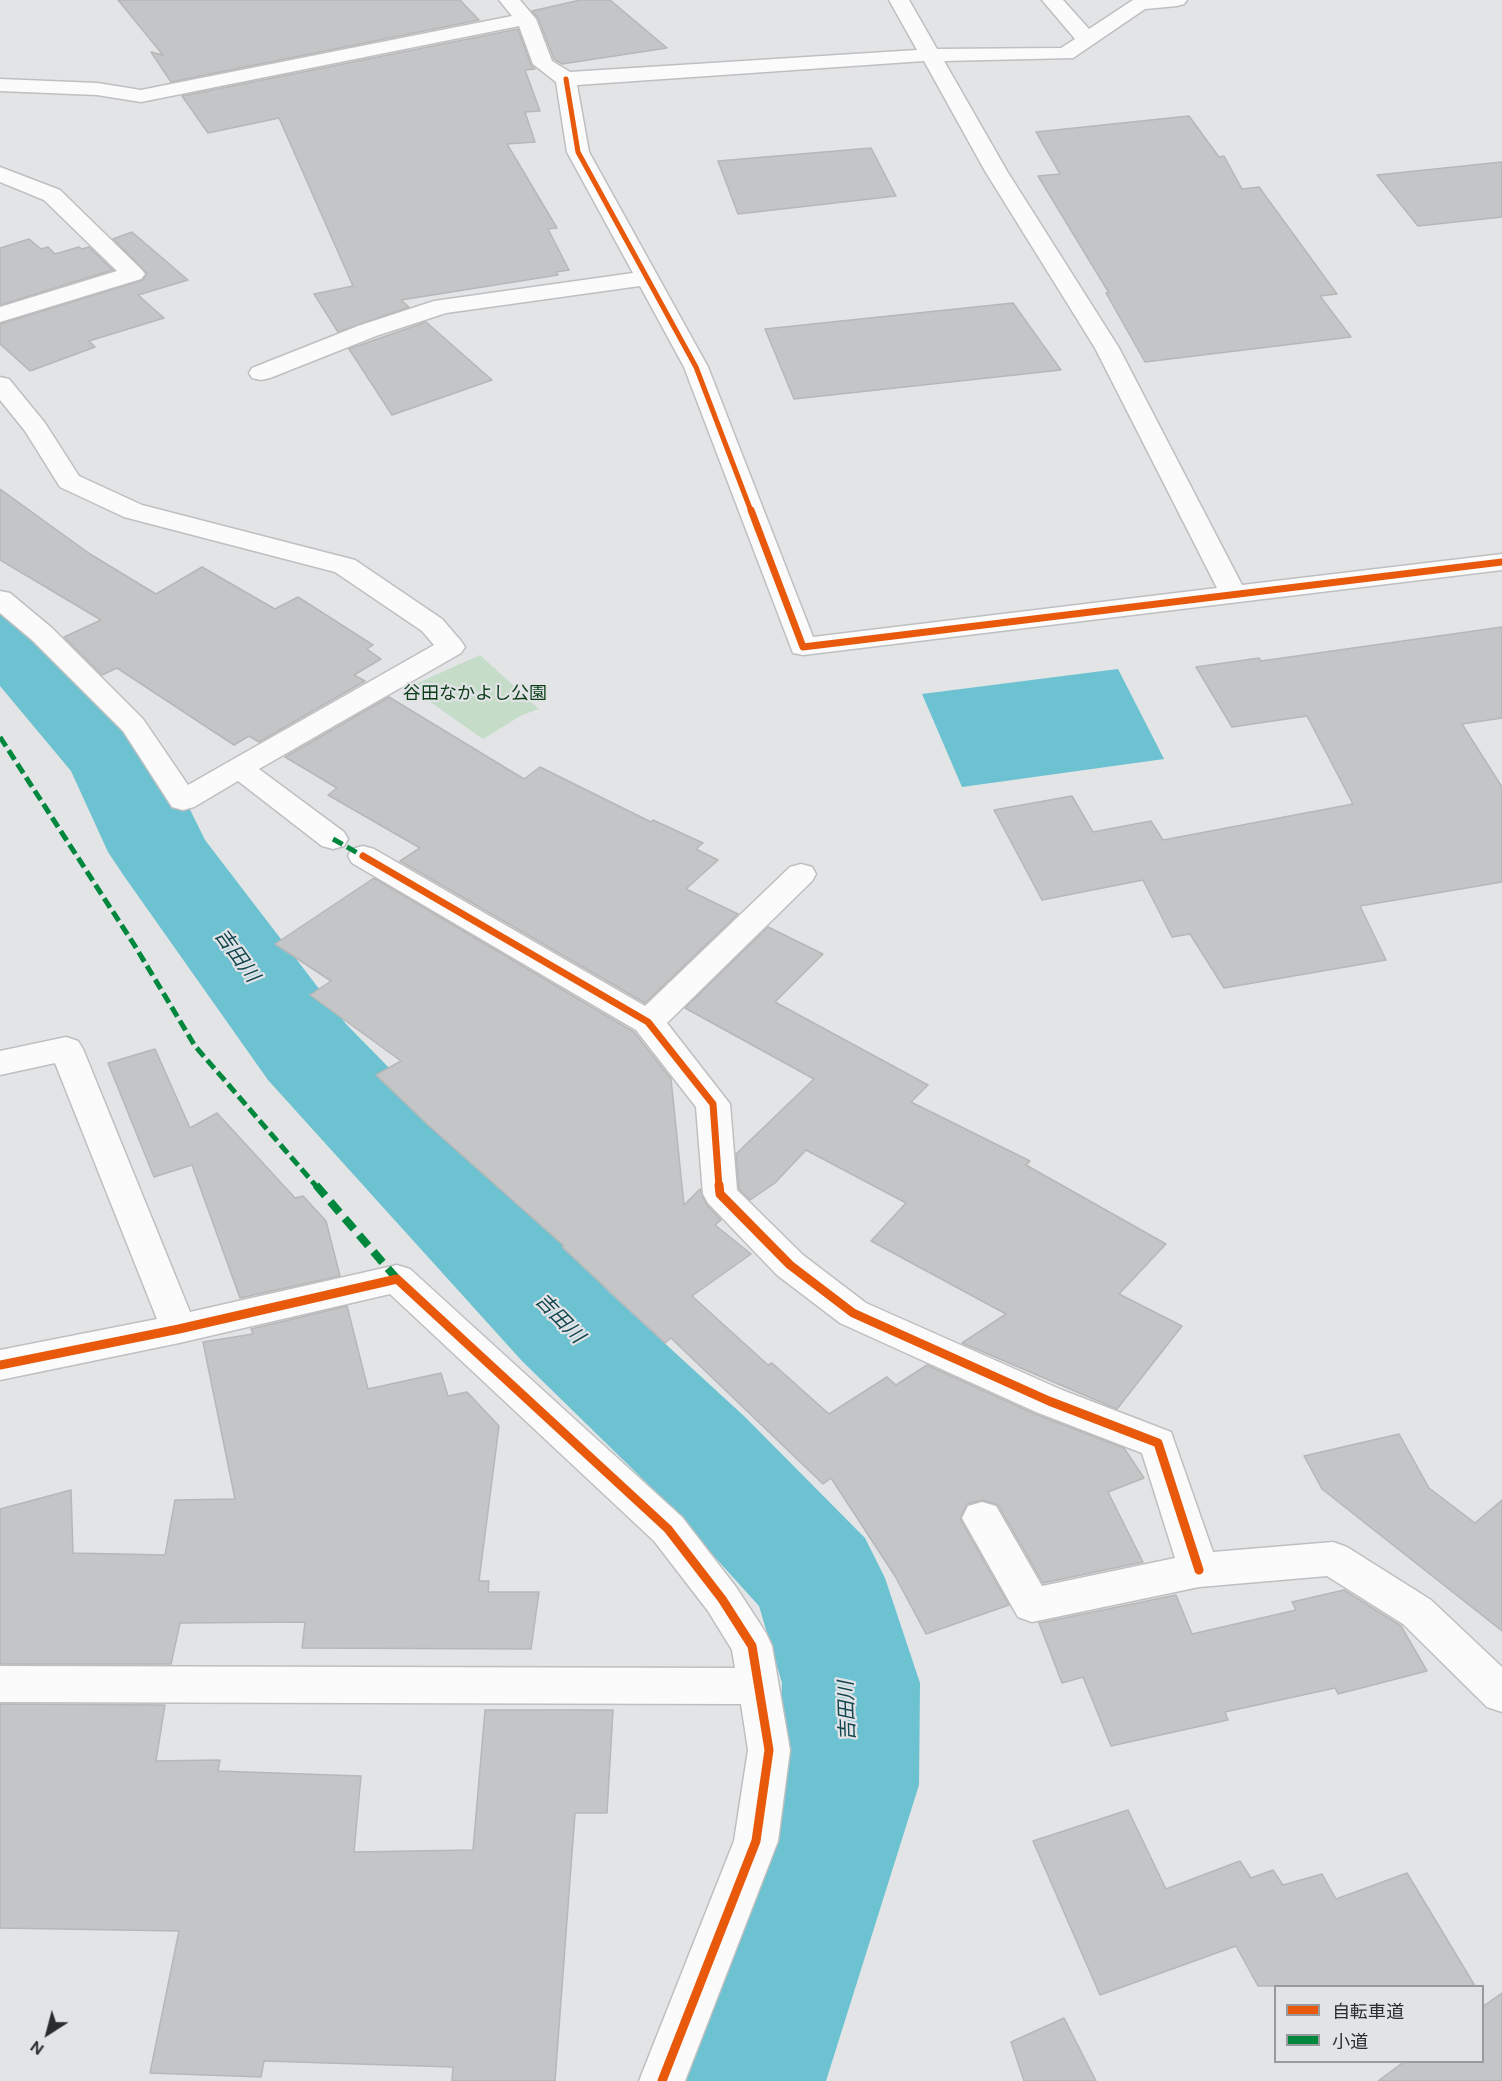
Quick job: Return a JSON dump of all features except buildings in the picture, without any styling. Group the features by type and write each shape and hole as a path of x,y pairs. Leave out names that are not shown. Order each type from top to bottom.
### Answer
{"street":[{"path":"509,0 526,19 543,64 566,79 928,55 1066,54 1140,4 1177,0"},
{"path":"899,0 928,55 996,171 1107,348 1233,594"},
{"path":"1052,0 1087,40"},
{"path":"0,85 97,89 141,96 526,19"},
{"path":"566,79 578,152 696,367 803,646 1502,562"},
{"path":"0,315 133,274 52,195 6,179"},
{"path":"261,373 367,331 442,306 647,278"},
{"path":"0,384 36,428 69,481 133,512 345,566 432,625 451,647 183,800 133,724 42,634 0,599"},
{"path":"239,768 333,838"},
{"path":"363,856 648,1022 713,1104 720,1194 790,1264 853,1313 1049,1401 1158,1443 1199,1570"},
{"path":"648,1022 801,874"},
{"path":"0,1063 66,1049 178,1329"},
{"path":"0,1365 178,1329 397,1279 595,1459 668,1529 722,1599 752,1646 769,1750 756,1841 662,2081"},
{"path":"982,1518 1032,1605 1199,1570 1333,1559 1417,1612 1502,1694"},
{"path":"0,1684 759,1686"}],"green space":[{"name":"谷田なかよし公園","path":"480,655 539,709 522,715 483,739 409,687"}],"water":[{"path":"1118,669 1164,759 962,787 922,694"}],"waterway":[{"name":"吉田川","path":"0,631 36,668 116,761 160,852 307,1052 566,1327 700,1454 818,1578 851,1683 848,1785 748,2081"}],"marked path":[{"path":"0,737 135,946 195,1046 397,1279"},
{"path":"333,839 363,856"}],"cycle path":[{"path":"566,79 578,152 696,367 803,647 1502,562"},
{"path":"363,856 648,1022 713,1104 720,1194 790,1265 853,1313 1049,1401 1158,1443 1199,1570"},
{"path":"0,1365 179,1329 397,1279 595,1459 668,1529 722,1599 752,1646 769,1750 756,1841 662,2081"}]}
